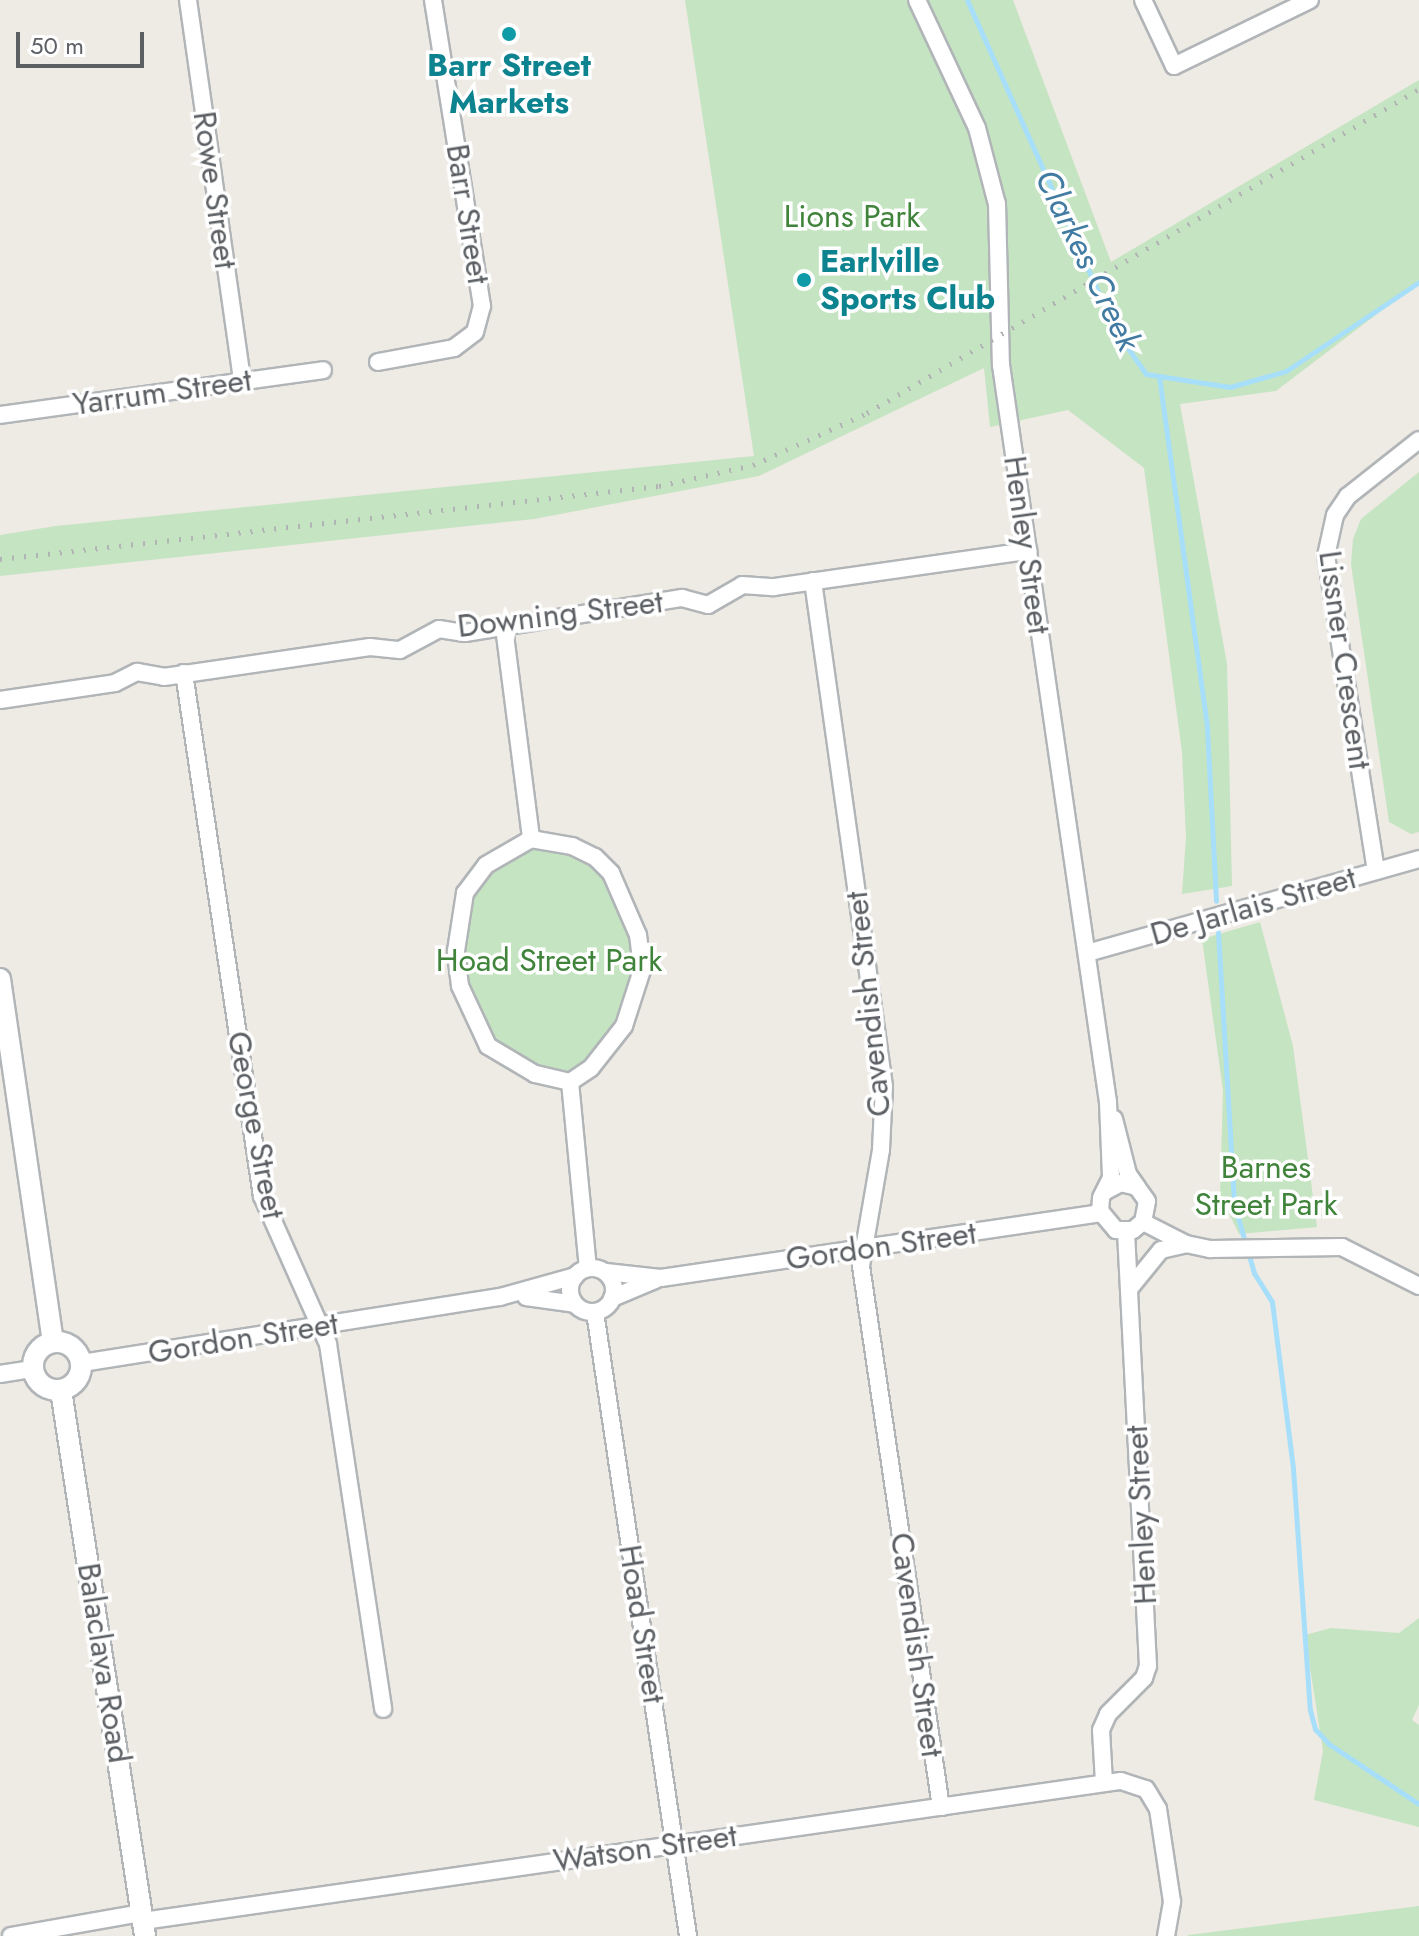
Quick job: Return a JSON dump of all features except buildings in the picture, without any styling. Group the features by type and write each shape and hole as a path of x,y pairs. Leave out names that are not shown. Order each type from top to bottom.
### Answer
{"street":[{"name":"Rowe Street","path":"188,0 242,380"},
{"name":"Barr Street","path":"378,362 454,348 475,332 482,291 433,0"},
{"name":"Henley Street","path":"917,0 968,105 991,174 1000,254 998,336 1108,1102 1111,1168 1106,1191"},
{"path":"1143,0 1174,66 1310,0"},
{"name":"Yarrum Street","path":"0,415 323,370"},
{"name":"Lissner Crescent","path":"1376,871 1326,556 1335,515 1348,496 1419,440"},
{"name":"Downing Street","path":"0,700 115,683 137,672 184,673 370,647 400,650 439,629 465,633 682,598 708,605 742,585 813,581 1028,551"},
{"name":"Cavendish Street","path":"813,581 884,1086 881,1150 861,1266 941,1807"},
{"path":"504,627 531,839"},
{"name":"George Street","path":"184,673 262,1196 328,1344 383,1709"},
{"path":"531,839 572,846 595,857 611,873 638,935 642,970 624,1026 591,1068 570,1082 535,1074 488,1046 460,986 456,951 465,893 486,865 531,839"},
{"name":"De Jarlais Street","path":"1087,953 1419,859"},
{"path":"0,979 53,1342"},
{"path":"570,1082 581,1272 570,1293 575,1304 595,1312 612,1298 613,1284 606,1272 581,1272"},
{"name":"Henley Street","path":"1108,1102 1128,1174 1137,1187"},
{"path":"1121,1183 1137,1187 1148,1206 1143,1222 1126,1232 1108,1226 1101,1213 1106,1191 1121,1183"},
{"name":"Gordon Street","path":"612,1298 661,1278 1101,1213"},
{"path":"1143,1222 1186,1244 1225,1251 1342,1247 1419,1286"},
{"name":"Henley Street","path":"1104,1782 1099,1746 1108,1714 1144,1678 1148,1666 1126,1232"},
{"path":"1130,1288 1161,1250 1186,1244"},
{"name":"Gordon Street","path":"82,1363 500,1297 581,1272"},
{"name":"Gordon Street","path":"606,1272 661,1278"},
{"name":"Gordon Street","path":"500,1297 558,1298 575,1304"},
{"name":"Hoad Street","path":"595,1312 688,1936"},
{"path":"53,1342 72,1346 82,1363 78,1378 61,1390 43,1386 33,1369 37,1353 53,1342"},
{"path":"0,1374 33,1369"},
{"name":"Balaclava Road","path":"61,1390 143,1923"},
{"name":"Watson Street","path":"11,1936 143,1923 675,1843 1104,1782 1133,1782 1146,1789 1158,1809 1172,1918 1166,1936"}],"green space":[{"name":"Lions Park","path":"685,0 1013,0 1111,262 1419,80 1419,282 1276,391 1180,404 1227,664 1232,886 1182,894 1186,837 1182,752 1144,468 1068,410 990,427 984,368 759,476 534,519 0,576 0,535 56,526 754,456"},
{"path":"1419,472 1419,832 1411,834 1389,822 1351,564 1353,539 1361,519"},
{"name":"Hoad Street Park","path":"531,839 552,842 611,873 642,970 624,1026 570,1082 513,1064 471,1017 458,923 486,865"},
{"name":"Barnes Street Park","path":"1260,922 1293,1046 1317,1227 1239,1234 1220,1195 1223,1091 1202,939"},
{"path":"1419,1618 1419,1705 1412,1720 1419,1725 1419,1827 1314,1800 1323,1751 1305,1635 1331,1628 1399,1633"},
{"path":"1419,1906 1419,1936 1188,1936 1188,1935"}],"waterway":[{"name":"Clarkes Creek","path":"967,0 1117,333 1146,374 1230,387 1286,371 1419,282"},
{"path":"1159,376 1207,728 1216,901"},
{"path":"1218,932 1234,1204 1254,1273 1272,1302 1293,1469 1310,1710 1315,1729 1329,1744 1419,1804"}],"railway":[{"path":"0,559 659,486 753,465 867,413 1419,89"}],"place":[{"name":"Barr Street Markets","path":"509,34"},
{"name":"Earlville Sports Club","path":"804,280"}]}
